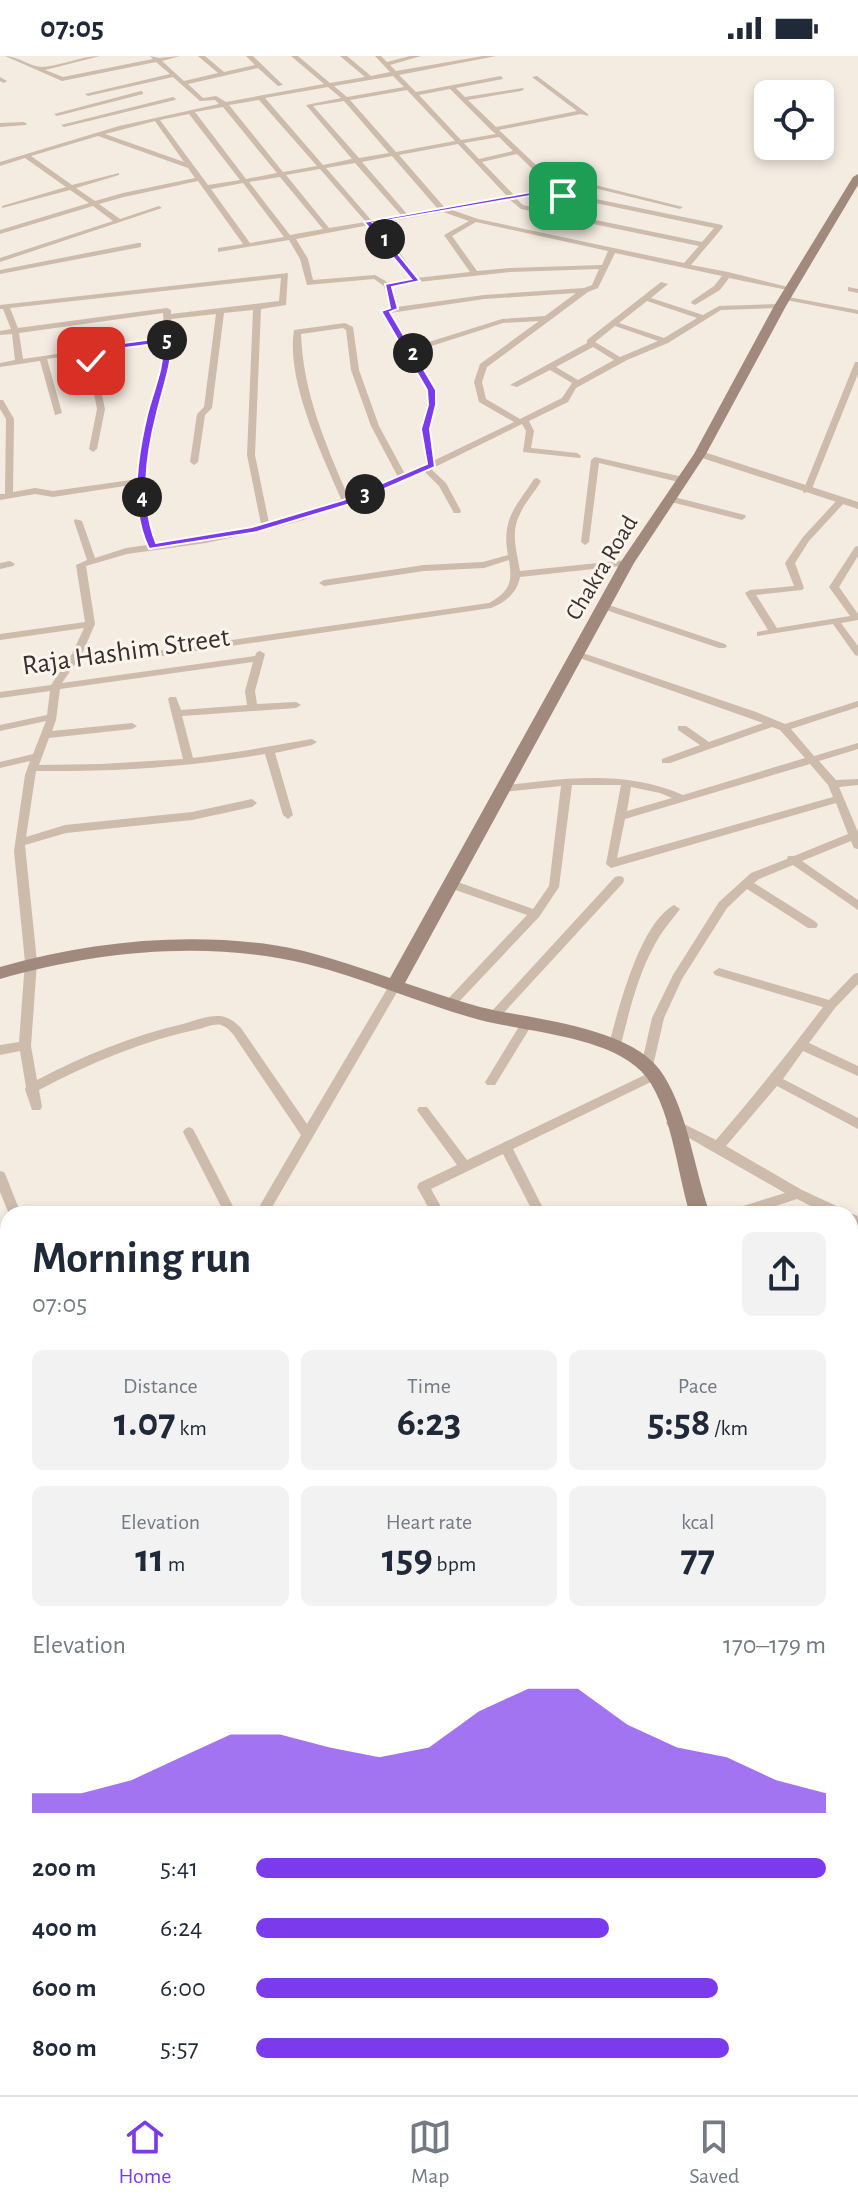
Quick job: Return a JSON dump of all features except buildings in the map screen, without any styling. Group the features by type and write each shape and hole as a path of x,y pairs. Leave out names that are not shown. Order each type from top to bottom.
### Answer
{"main road":[{"name":"Chakra Road","path":"394,987 627,563 700,454 786,298 858,177"},
{"path":"0,973 31,962 121,951 224,947 304,957 450,1004 614,1048 650,1071 663,1092 698,1206"}],"street":[{"path":"14,56 88,94 135,126"},
{"path":"40,69 97,56"},
{"path":"62,79 177,56"},
{"path":"201,56 222,74"},
{"path":"249,56 280,85"},
{"path":"294,56 346,99 443,210 475,220 728,274 786,298 858,312"},
{"path":"343,56 371,79"},
{"path":"378,56 524,208 705,245"},
{"path":"385,64 418,56"},
{"path":"0,164 99,134 224,104 493,56"},
{"path":"155,58 203,100 216,98 224,104 284,173 327,230"},
{"path":"456,63 464,70"},
{"path":"183,83 260,66"},
{"path":"88,94 174,75"},
{"path":"205,188 586,115 535,77"},
{"path":"404,215 309,105 501,78"},
{"path":"451,87 552,190 719,227 687,265"},
{"path":"463,99 521,89"},
{"path":"57,114 141,93"},
{"path":"260,97 416,281"},
{"path":"64,125 173,99"},
{"path":"191,112 290,237 304,259 310,283 375,277 388,286 394,309"},
{"path":"157,120 248,245"},
{"path":"0,125 24,124"},
{"path":"99,134 189,166"},
{"path":"480,161 516,152"},
{"path":"25,155 117,220"},
{"path":"221,250 404,215 515,198 577,182 592,173"},
{"path":"4,207 117,174"},
{"path":"0,235 94,204 198,179"},
{"path":"577,182 680,207"},
{"path":"0,260 159,208"},
{"path":"475,220 448,235 475,274"},
{"path":"0,235 20,251"},
{"path":"0,272 138,245"},
{"path":"577,456 526,450 530,431 522,421 482,400 478,382 483,366 585,290 595,286 613,249"},
{"path":"388,286 475,274 603,267"},
{"path":"695,303 717,288 728,274"},
{"path":"19,362 15,331 2,307 285,275 283,303 168,317"},
{"path":"592,344 590,342 664,284"},
{"path":"457,511 429,467 425,429 432,405 431,390 411,350 385,311 484,297 585,290"},
{"path":"645,298 705,318"},
{"path":"36,1107 25,1046 31,962 20,843 32,768 51,717 56,684 77,654 90,624 80,568 92,561 152,547 266,527 346,502 429,467 565,400 578,383 620,360 665,341 727,306 786,298"},
{"path":"257,307 251,455 266,527"},
{"path":"0,333 167,310 168,358 152,416 141,481 143,523 152,547"},
{"path":"194,462 201,414 208,408 220,311"},
{"path":"411,350 502,321 548,318"},
{"path":"616,324 665,341"},
{"path":"346,502 305,403 297,368 297,332 345,325 350,329 355,370 375,426 403,478"},
{"path":"0,365 168,340"},
{"path":"592,344 620,360"},
{"path":"514,385 592,344"},
{"path":"89,350 101,409 93,449"},
{"path":"43,358 58,413"},
{"path":"807,491 858,364"},
{"path":"550,367 578,383"},
{"path":"0,402 10,419 4,496 53,494 141,481"},
{"path":"700,454 858,506"},
{"path":"585,542 595,460 683,480"},
{"path":"149,655 491,605 509,593 518,574 510,526 537,481"},
{"path":"670,499 742,517"},
{"path":"774,631 750,593 799,588 790,563 841,501"},
{"path":"78,521 92,561"},
{"path":"760,634 857,618 834,587 858,549"},
{"path":"324,583 424,568 484,565 513,556"},
{"path":"518,574 627,563"},
{"path":"603,606 722,646"},
{"path":"836,622 858,653"},
{"path":"0,637 90,624"},
{"path":"252,707 250,691 264,639"},
{"path":"434,1206 423,1187 650,1071 658,1018 677,978 723,905 746,883 792,859 855,841 833,784 784,728 577,654"},
{"name":"Raja Hashim Street","path":"0,695 56,684 259,658"},
{"path":"173,699 189,762"},
{"path":"784,728 858,704"},
{"path":"176,713 296,705"},
{"path":"0,728 51,717"},
{"path":"666,761 772,723"},
{"path":"45,735 132,726"},
{"path":"682,728 708,746"},
{"path":"32,768 79,769 189,762 312,742"},
{"path":"620,817 858,746"},
{"path":"269,750 288,815"},
{"path":"0,765 37,756"},
{"path":"833,784 858,782"},
{"path":"503,789 567,783 627,783 659,786 684,799"},
{"path":"450,1004 535,914 554,887 567,783"},
{"path":"627,783 611,864 837,799"},
{"path":"20,843 65,829 168,820 252,803"},
{"path":"792,859 858,906"},
{"path":"494,1016 619,880"},
{"path":"746,883 812,925"},
{"path":"451,884 535,914"},
{"path":"614,1048 638,960 653,933 674,909"},
{"path":"719,972 831,1005"},
{"path":"720,1145 775,1080 831,1005 858,977"},
{"path":"266,1206 394,987"},
{"path":"31,1089 88,1058 139,1038 218,1020 227,1022 237,1031 308,1135"},
{"path":"491,1082 527,1023"},
{"path":"800,1044 858,1071"},
{"path":"0,1050 25,1046"},
{"path":"775,1080 858,1124"},
{"path":"423,1110 465,1167"},
{"path":"672,1123 720,1145 797,1194 823,1206"},
{"path":"189,1132 227,1206"},
{"path":"506,1147 536,1206"},
{"path":"0,1176 12,1206"},
{"path":"760,1206 797,1194"}],"route":[{"path":"91,361 89,350 168,340 168,358 152,416 141,481 143,523 152,547 254,530 346,502 432,465 425,429 432,405 431,390 411,350 385,314 385,311 394,309 387,287 399,282 416,281 390,245 368,222 548,191 563,196"}]}
